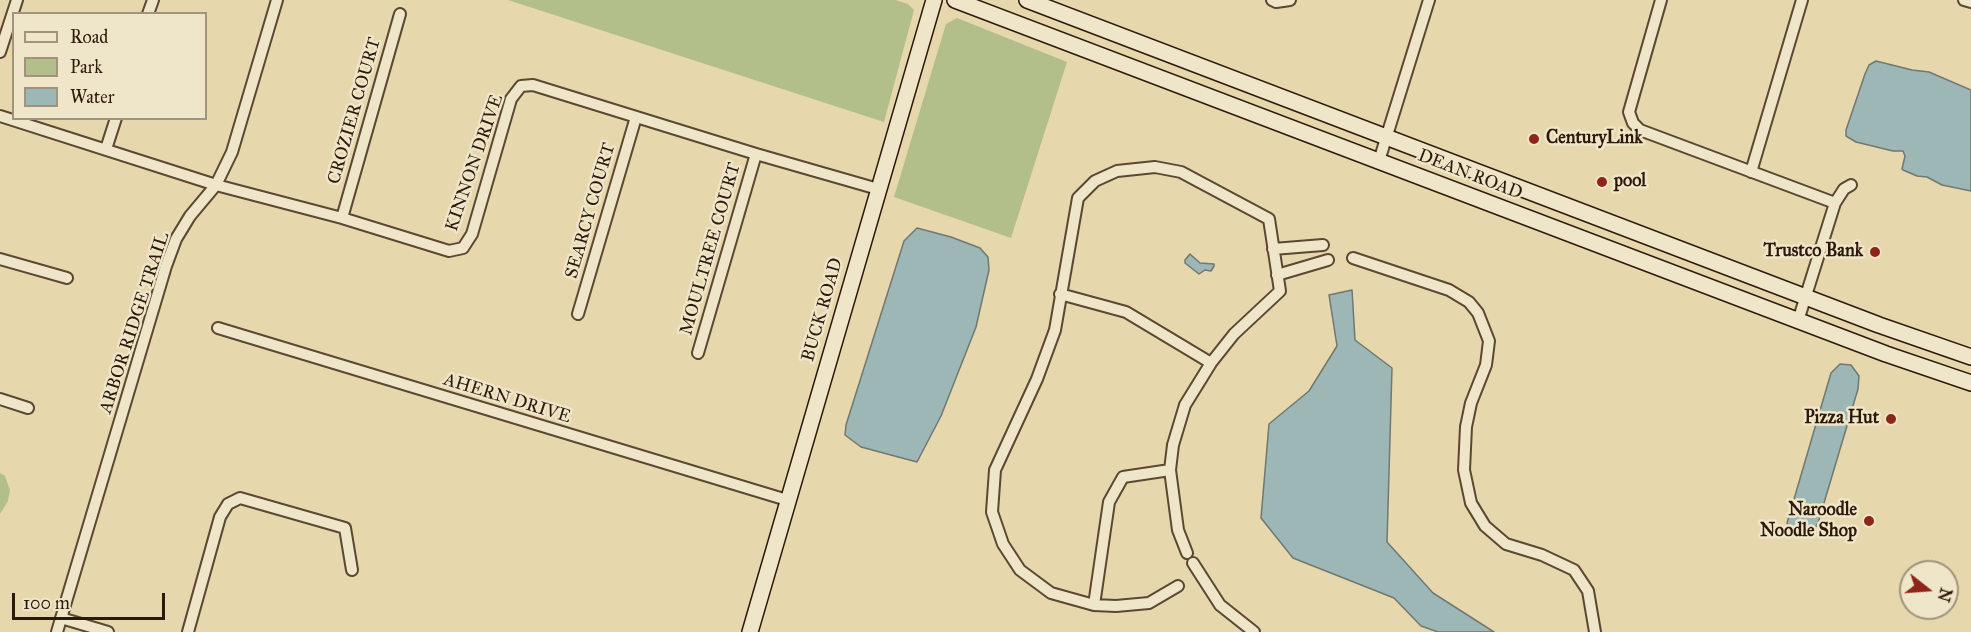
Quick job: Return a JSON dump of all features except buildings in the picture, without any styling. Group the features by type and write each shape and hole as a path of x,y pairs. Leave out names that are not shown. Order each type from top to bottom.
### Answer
{"main road":[{"name":"BUCK ROAD","path":"750,632 934,0"},
{"name":"DEAN ROAD","path":"955,0 1798,321 1971,383"},
{"name":"DEAN ROAD","path":"1027,0 1806,297 1971,357"}],"street":[{"name":"ARBOR RIDGE TRAIL","path":"57,632 166,266 176,239 190,216 216,185 231,152 277,0"},
{"path":"1272,0 1276,2 1290,0"},
{"path":"1379,161 1429,0"},
{"path":"1661,0 1629,112 1633,123 1640,130 1835,203"},
{"path":"1751,172 1802,0"},
{"path":"1964,0 1971,2"},
{"name":"CROZIER COURT","path":"342,218 400,14"},
{"path":"0,52 12,15"},
{"name":"KINNON DRIVE","path":"13,120 216,185 342,218 449,251 463,248 472,234 511,99 521,86 533,85 878,189"},
{"name":"SEARCY COURT","path":"578,314 636,117"},
{"path":"106,149 115,120"},
{"name":"MOULTREE COURT","path":"698,353 756,154"},
{"path":"1178,586 1149,603 1116,606 1094,605 1051,593 1020,570 1003,544 992,512 995,470 1037,379 1055,330 1078,198 1095,181 1117,171 1155,167 1181,171 1269,219 1280,291 1234,334 1211,363 1185,405 1173,445 1170,470 1178,530 1187,553"},
{"path":"1798,321 1835,203 1844,189 1851,185"},
{"path":"1274,249 1323,245"},
{"path":"1353,258 1449,290 1469,302 1478,313 1489,341 1486,364 1471,403 1466,427 1464,470 1471,503 1485,526 1506,544 1542,555 1574,570 1588,591 1595,632"},
{"path":"0,259 68,278"},
{"path":"1277,275 1328,260"},
{"path":"1060,294 1126,312 1211,363"},
{"name":"AHERN DRIVE","path":"218,328 787,500"},
{"path":"0,399 28,408"},
{"path":"1094,605 1109,502 1123,477 1170,470"},
{"path":"188,632 220,517 228,504 240,498 345,528 352,570"},
{"path":"1192,563 1220,605 1254,632"},
{"path":"61,618 108,632"}],"green space":[{"path":"508,0 895,0 908,4 914,10 884,122"},
{"path":"957,18 1067,62 1011,238 894,197 946,24"},
{"path":"0,473 5,476 10,490 8,501 0,514"}],"water":[{"path":"1876,61 1929,72 1971,90 1971,191 1942,185 1927,177 1917,176 1903,170 1905,156 1903,151 1893,151 1856,142 1846,136 1865,74 1869,65"},
{"path":"917,228 980,248 988,257 989,270 976,327 941,416 917,462 861,447 845,435 846,425 904,241"},
{"path":"1190,254 1200,263 1214,264 1211,271 1205,270 1199,274 1185,263"},
{"path":"1352,290 1355,340 1392,368 1387,542 1433,593 1494,632 1438,632 1421,626 1394,598 1293,558 1261,518 1269,424 1309,391 1337,346 1329,295"},
{"path":"1840,364 1851,365 1859,376 1858,389 1818,523 1810,536 1792,532 1787,523 1831,373"}],"place":[{"name":"CenturyLink","path":"1534,139"},
{"name":"pool","path":"1602,182"},
{"name":"Trustco Bank","path":"1875,252"},
{"name":"Pizza Hut","path":"1891,419"},
{"name":"Naroodle Noodle Shop","path":"1869,521"}]}
